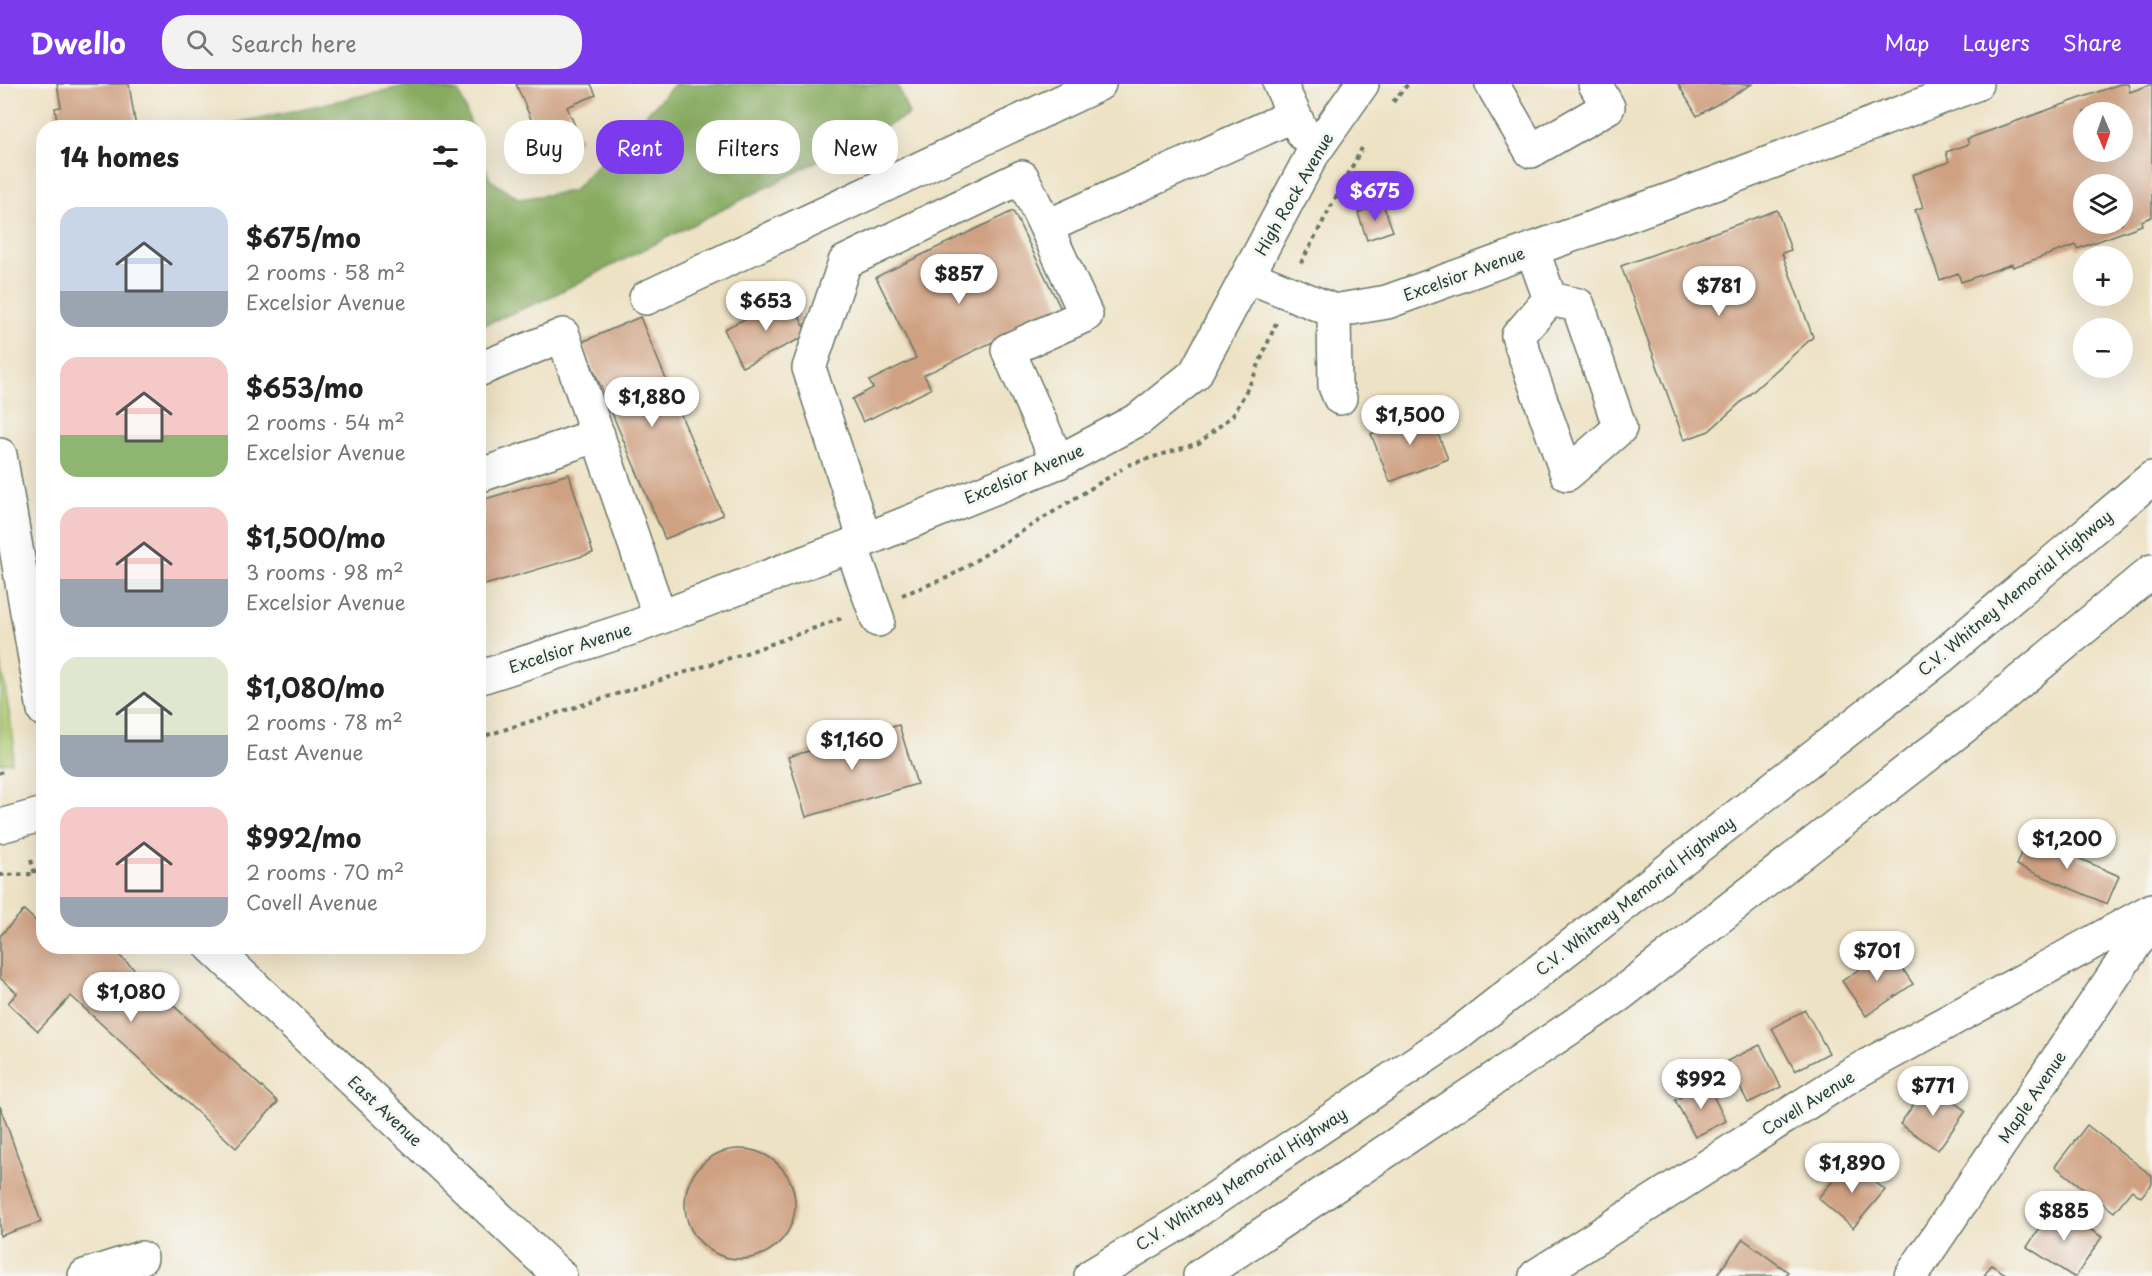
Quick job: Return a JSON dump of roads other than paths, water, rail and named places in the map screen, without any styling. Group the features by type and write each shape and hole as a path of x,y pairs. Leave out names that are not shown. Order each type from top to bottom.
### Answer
{"main road":[{"path":"645,298 1099,84"},
{"path":"1280,84 1312,155"},
{"name":"High Rock Avenue","path":"1248,276 1312,155 1362,84"},
{"path":"1492,84 1531,151 1608,106 1595,84"},
{"name":"Excelsior Avenue","path":"1334,311 1387,302 1719,182 1976,84"},
{"path":"1046,227 1294,115"},
{"path":"876,613 809,368 846,262 1022,177 1086,315 1008,350 1058,462"},
{"path":"1532,249 1550,299"},
{"path":"1248,276 1334,311 1335,386 1340,398"},
{"name":"Excelsior Avenue","path":"486,675 660,617 858,542 1058,462 1138,419 1195,374 1248,276"},
{"path":"1550,299 1578,304 1620,428 1567,474 1518,336 1550,299"},
{"path":"486,367 563,335 660,617"},
{"path":"486,473 597,435"},
{"path":"0,455 36,664"},
{"name":"C.V. Whitney Memorial Highway","path":"1091,1276 1179,1223 1457,1035 1941,657 2152,478"},
{"path":"1200,1276 1619,995 1984,711 2152,571"},
{"path":"0,826 36,816"},
{"name":"Covell Avenue","path":"1536,1276 1852,1074 2152,910"},
{"name":"Maple Avenue","path":"1911,1276 2152,919"},
{"name":"East Avenue","path":"219,954 560,1276"},
{"path":"85,1276 141,1258"}]}
